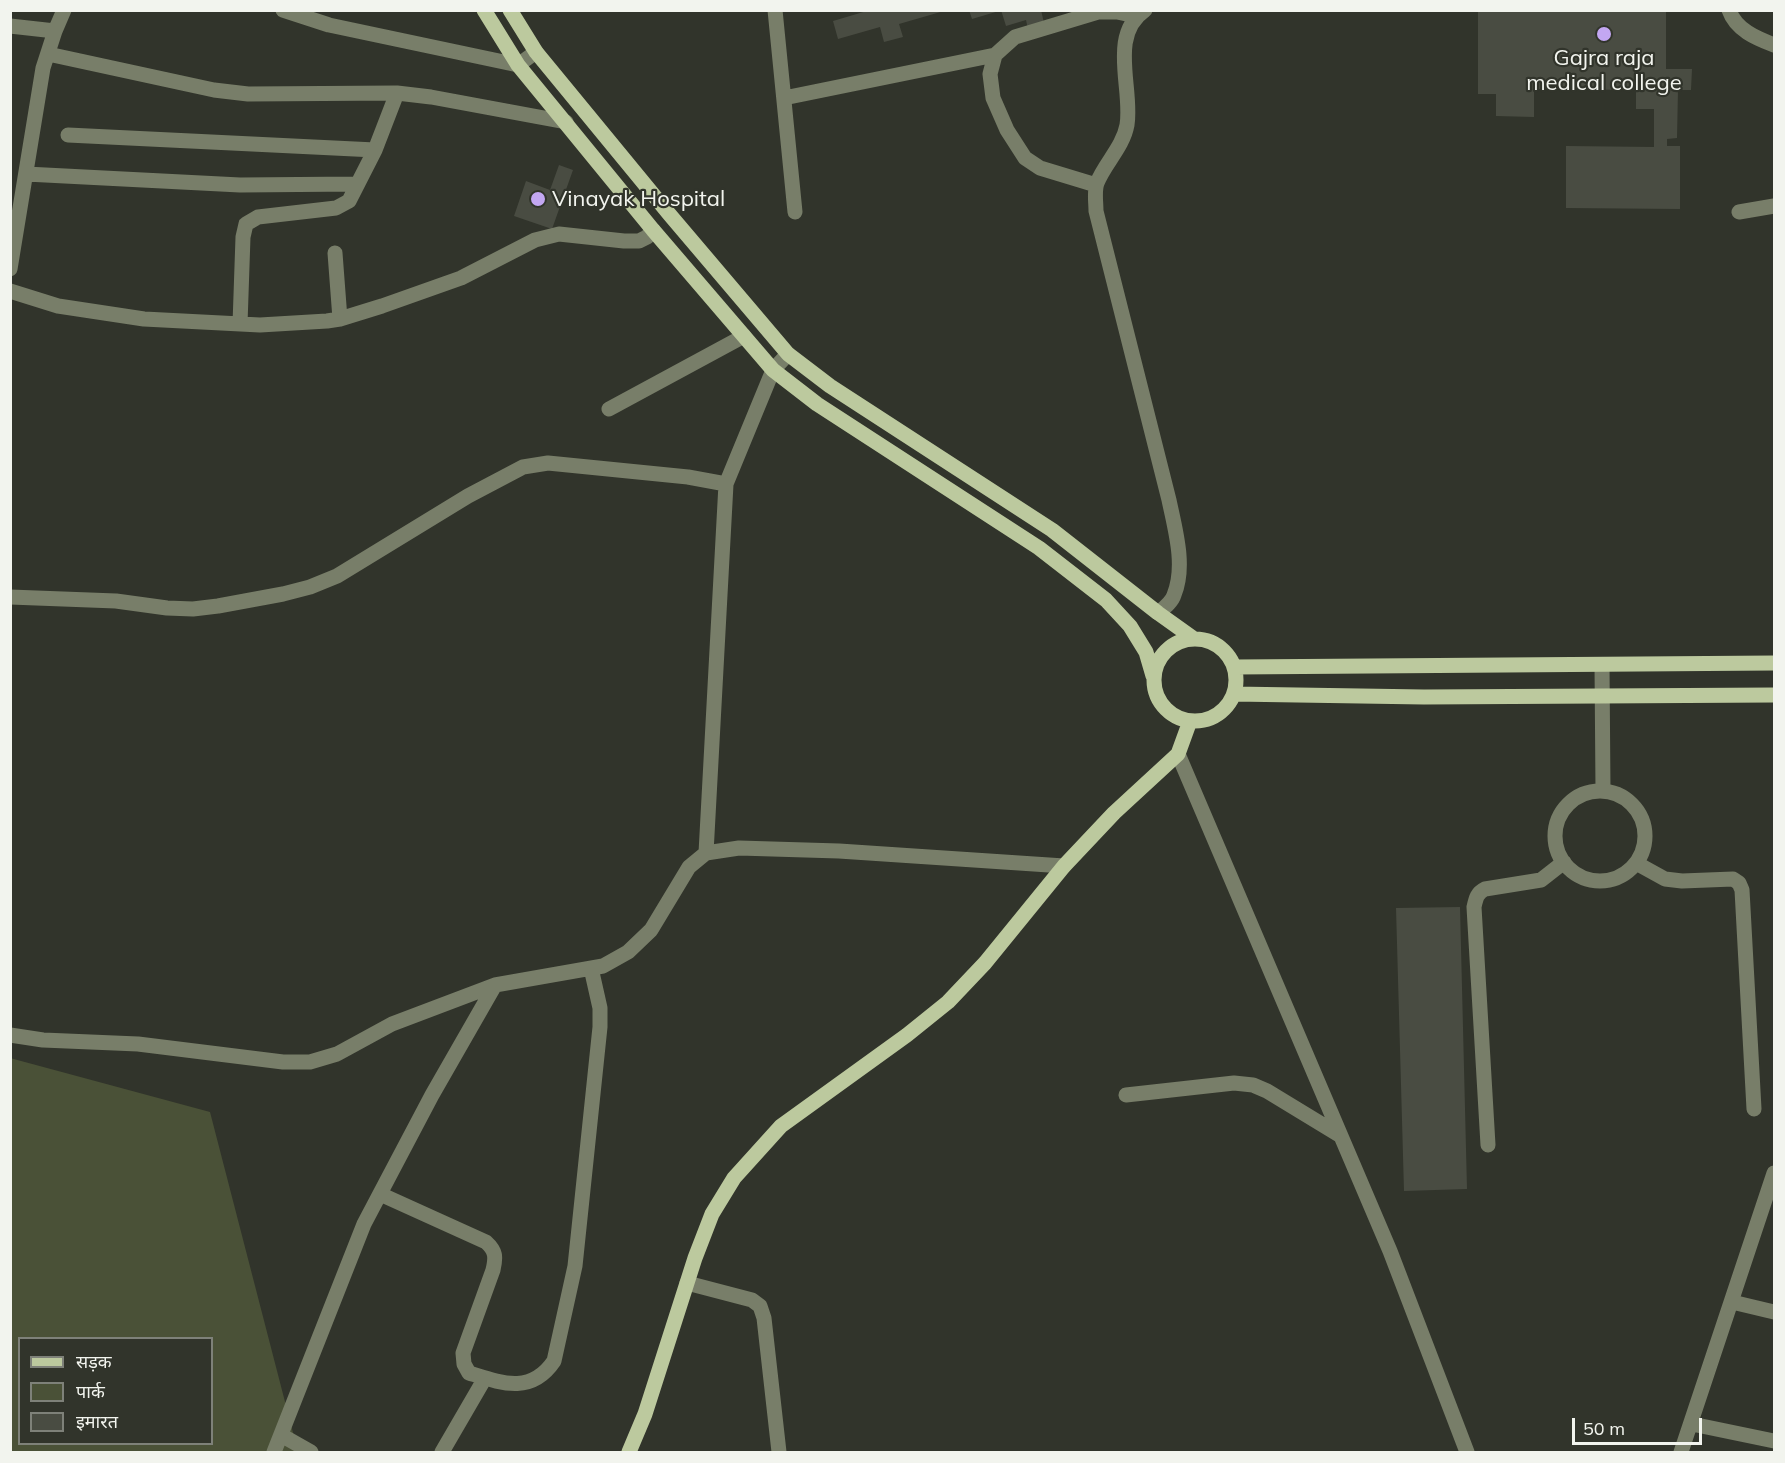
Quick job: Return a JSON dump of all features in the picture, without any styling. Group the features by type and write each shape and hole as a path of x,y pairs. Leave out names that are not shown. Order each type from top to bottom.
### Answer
{"main road":[{"path":"484,10 518,65 653,230 773,370 818,404 1039,549 1106,600 1130,626 1146,652 1155,692 1162,706 1175,716 1190,721 1204,721 1217,715 1227,706 1234,694 1234,667 1229,655 1219,646 1207,640 1193,638 1180,640 1168,647 1158,660 1153,676"},
{"path":"510,10 536,52 788,354 830,386 1052,530 1193,638"},
{"path":"1234,667 1774,663"},
{"path":"1234,694 1424,697 1774,695"},
{"path":"629,1452 645,1414 712,1214 734,1178 781,1126 907,1035 948,1002 985,963 1064,866 1114,813 1179,754 1190,721"}],"street":[{"path":"10,269 21,177 43,68 64,10"},
{"path":"283,10 329,25 518,65 536,52"},
{"path":"775,10 795,212"},
{"path":"1729,10 1732,20 1755,38 1774,45"},
{"path":"784,98 995,55 1015,37 1098,12 1140,13 1127,34 1124,56 1127,126 1123,138 1096,185 1096,211 1169,500 1178,545 1178,578 1174,598 1158,613"},
{"path":"10,26 55,31"},
{"path":"48,54 214,90 248,94 397,93 431,97 566,122"},
{"path":"995,55 990,74 993,98 1007,130 1025,158 1040,168 1096,185"},
{"path":"240,324 243,237 246,224 258,217 342,206 349,201 375,150 397,93"},
{"path":"68,135 375,150"},
{"path":"21,177 240,185 357,184"},
{"path":"1739,212 1774,206"},
{"path":"10,291 58,306 144,319 260,325 340,319 461,278 535,240 559,234 639,241 653,230"},
{"path":"335,253 340,319"},
{"path":"609,409 744,336"},
{"path":"706,853 726,484 773,370 788,354"},
{"path":"10,597 116,601 193,609 283,594 310,587 337,576 468,496 523,467 548,463 688,477 726,484"},
{"path":"1602,665 1603,791"},
{"path":"1179,754 1390,1251 1467,1452"},
{"path":"1603,791 1622,797 1637,811 1643,823 1645,837 1636,863 1625,874 1611,880 1595,881 1581,877 1568,868 1564,862 1559,855 1555,840 1556,825 1562,811 1573,799 1587,793 1603,791"},
{"path":"10,1035 43,1040 138,1044 283,1062 310,1062 337,1054 392,1024 495,985 603,966 628,952 651,930 689,867 706,853 739,848 839,851 1064,866"},
{"path":"1488,1145 1474,907 1476,898 1479,892 1485,889 1541,880 1564,862"},
{"path":"1636,863 1665,879 1682,881 1733,879 1739,883 1742,890 1754,1109"},
{"path":"380,1194 486,1242 493,1248 496,1256 494,1269 464,1353 464,1364 469,1373 510,1384 526,1384 547,1372 554,1361 575,1266 600,1008 591,968"},
{"path":"274,1452 364,1224 432,1095 495,985"},
{"path":"1126,1095 1234,1083 1253,1085 1267,1091 1341,1136"},
{"path":"1681,1452 1774,1173"},
{"path":"687,1283 752,1300 760,1306 764,1318 779,1452"},
{"path":"1732,1302 1774,1312"},
{"path":"442,1452 485,1378"},
{"path":"1692,1424 1774,1441"},
{"path":"281,1435 311,1452"}],"green space":[{"path":"10,1058 210,1112 298,1452 11,1452"}],"building":[{"path":"870,10 944,11 899,24 903,37 884,42 880,27 838,39 833,21"},
{"path":"969,10 999,10 999,11 972,19"},
{"path":"1001,10 1041,10 1044,23 1028,29 1026,20 1006,26"},
{"path":"1478,10 1666,10 1666,69 1692,69 1691,90 1678,90 1677,138 1667,139 1667,146 1680,146 1680,209 1566,208 1566,146 1654,147 1654,109 1636,109 1636,90 1534,89 1534,117 1496,116 1496,94 1478,94"},
{"path":"559,165 573,170 552,229 514,216 526,181 550,190"},
{"path":"1460,907 1467,1189 1404,1191 1396,908"}],"place":[{"name":"Gajra raja medical college","path":"1604,34"},
{"name":"Vinayak Hospital","path":"538,199"}]}
